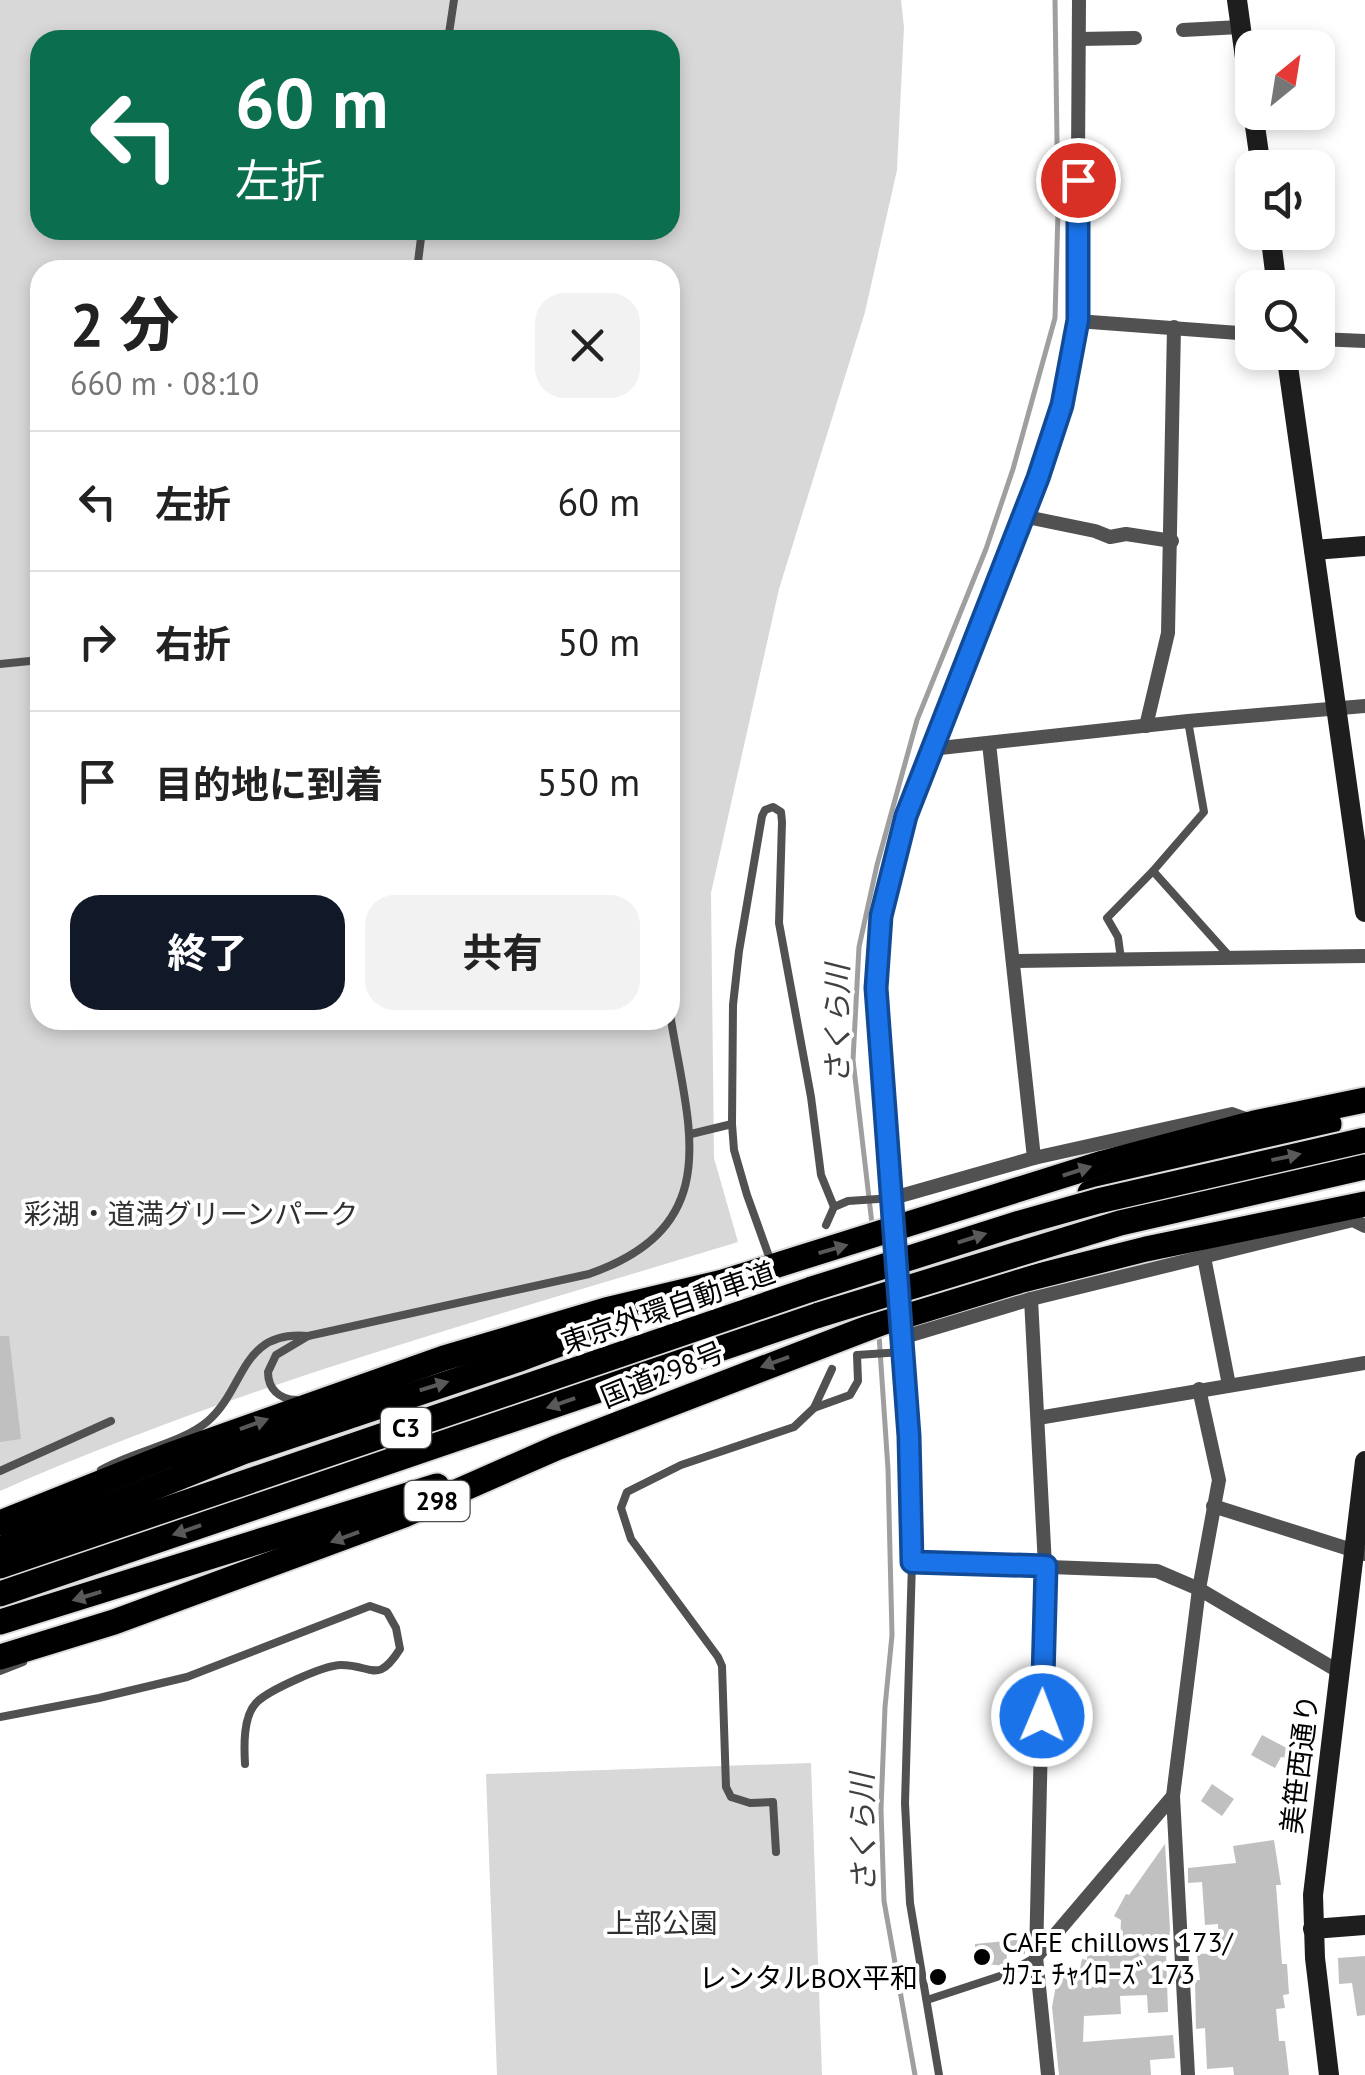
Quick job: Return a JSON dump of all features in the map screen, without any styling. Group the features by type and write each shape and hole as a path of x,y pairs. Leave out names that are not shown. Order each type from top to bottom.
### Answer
{"highway":[{"path":"0,1548 243,1452 518,1360 723,1282 1104,1163 1254,1122 1365,1100"},
{"path":"1020,1222 1091,1193 1234,1147 1365,1116"},
{"name":"東京外環自動車道","path":"0,1566 1020,1222 1365,1140"},
{"name":"東京外環自動車道","path":"0,1594 970,1267 1180,1208 1365,1167"},
{"path":"970,1267 1365,1190"},
{"name":"国道298号","path":"0,1657 114,1622 404,1516 556,1448 890,1332 1019,1281 1146,1249 1365,1204"},
{"path":"0,1523 167,1456 326,1399 539,1330 723,1282"},
{"path":"0,1622 556,1448"}],"street":[{"path":"1079,0 1078,320 1062,405 906,816 881,916 876,988 888,1198 883,1234 890,1332 1353,1220 1365,1226"},
{"path":"1237,0 1240,30"},
{"path":"1183,30 1240,27"},
{"path":"1079,39 1135,38"},
{"path":"1078,320 1235,332"},
{"path":"1146,726 1168,634 1174,327"},
{"path":"1335,339 1365,341"},
{"path":"1289,370 1365,912"},
{"path":"1022,516 1110,537 1126,534 1172,541"},
{"path":"1314,550 1365,546"},
{"path":"931,750 1365,706"},
{"path":"989,743 1034,1158"},
{"path":"1013,960 1365,956"},
{"path":"888,1198 1034,1158 1232,1114 1254,1122"},
{"path":"1204,1257 1229,1385"},
{"path":"1031,1299 1046,1566 1036,1957 1048,2075"},
{"path":"1038,1418 1365,1363"},
{"path":"1188,2075 1173,1796 1199,1590 1219,1480 1199,1390"},
{"name":"美笹西通り","path":"1329,2075 1313,1929 1315,1869 1338,1671 1360,1553 1365,1461"},
{"path":"1213,1506 1360,1553"},
{"path":"912,1562 1156,1571 1199,1590 1338,1671"},
{"path":"1036,1957 1173,1796"},
{"path":"1313,1929 1365,1925"}],"lane":[{"path":"450,30 454,0"},
{"path":"0,664 30,661"},
{"path":"1122,960 1118,937 1106,918 1153,872 1204,812 1188,721"},
{"path":"773,1266 743,1180 732,1124 739,951 762,816 764,810 774,807 781,812 782,822 779,922 808,1078 821,1175 834,1207"},
{"path":"1153,872 1232,960"},
{"path":"326,1399 284,1399 275,1393 268,1379 270,1361 308,1336 590,1274 612,1266 652,1240 679,1206 689,1176 691,1134 673,1030"},
{"path":"691,1134 732,1124"},
{"path":"826,1225 834,1207 848,1201 888,1198"},
{"path":"814,1408 856,1390 857,1355 864,1354 890,1332 909,1436 912,1562 905,1803 910,1903 939,2075"},
{"path":"39,1507 116,1461 206,1423 256,1351 292,1334 308,1336"},
{"path":"776,1852 774,1802 741,1801 732,1797 726,1787 722,1666 718,1657 630,1539 621,1508 627,1492 681,1465 794,1427 814,1408 832,1369"},
{"path":"0,1471 110,1421"},
{"path":"0,1717 187,1676 370,1606 387,1612 396,1628 400,1649 390,1666 374,1672 341,1665 303,1675 256,1703 248,1719 245,1764"},
{"path":"0,1671 114,1622"},
{"path":"927,2000 1006,1974 1036,1957"}],"green space":[{"name":"彩湖・道満グリーンパーク","path":"0,0 901,0 904,27 897,170 865,312 779,589 711,893 714,1158 738,1242 273,1386 90,1453 0,1491"},
{"name":"上部公園","path":"811,1763 822,2075 497,2075 486,1774"}],"building":[{"path":"0,1336 9,1336 21,1439 0,1442"},
{"path":"1262,1735 1308,1761 1281,1757 1275,1768 1251,1755"},
{"path":"1212,1784 1234,1799 1222,1816 1201,1801"},
{"path":"1274,1840 1281,1885 1276,1885 1282,1964 1287,1964 1289,1994 1283,1995 1285,2008 1276,2009 1279,2041 1285,2041 1289,2075 1234,2075 1233,2067 1207,2069 1205,2028 1196,2029 1195,1980 1200,1980 1197,1954 1219,1953 1218,1924 1205,1925 1202,1882 1188,1883 1188,1868 1236,1863 1233,1846"},
{"path":"1165,1844 1170,1929 1166,1950 1168,2012 1148,2013 1147,1995 1120,1996 1121,2014 1084,2016 1083,2042 1173,2035 1175,2058 1150,2060 1151,2075 1059,2075 1052,2007 1056,1985 1060,1986 1061,1978 1078,1978 1082,1959 1087,1960 1088,1946 1095,1946 1095,1940 1120,1941 1121,1920 1114,1916"},
{"path":"1025,1939 1025,1954 1007,1954 1006,1966 975,1963 975,1944"},
{"path":"1365,1956 1365,2015 1357,2016 1352,1983 1339,1984 1338,1958"}],"waterway":[{"name":"さくら川","path":"872,1224 853,1060 859,947 917,720 986,549 1055,318 1055,0"},
{"name":"さくら川","path":"879,1335 888,1469 892,1635 881,1809 884,1901 915,2075"}],"place":[{"name":"CAFE chillows 173/ ｶﾌｪ ﾁｬｲﾛｰｽﾞ173","path":"982,1957"},
{"name":"レンタルBOX平和","path":"938,1977"}],"route":[{"path":"1042,1716 1046,1566 912,1562 909,1436 876,988 881,916 906,816 1038,478 1062,405 1078,320 1078,180"}]}
